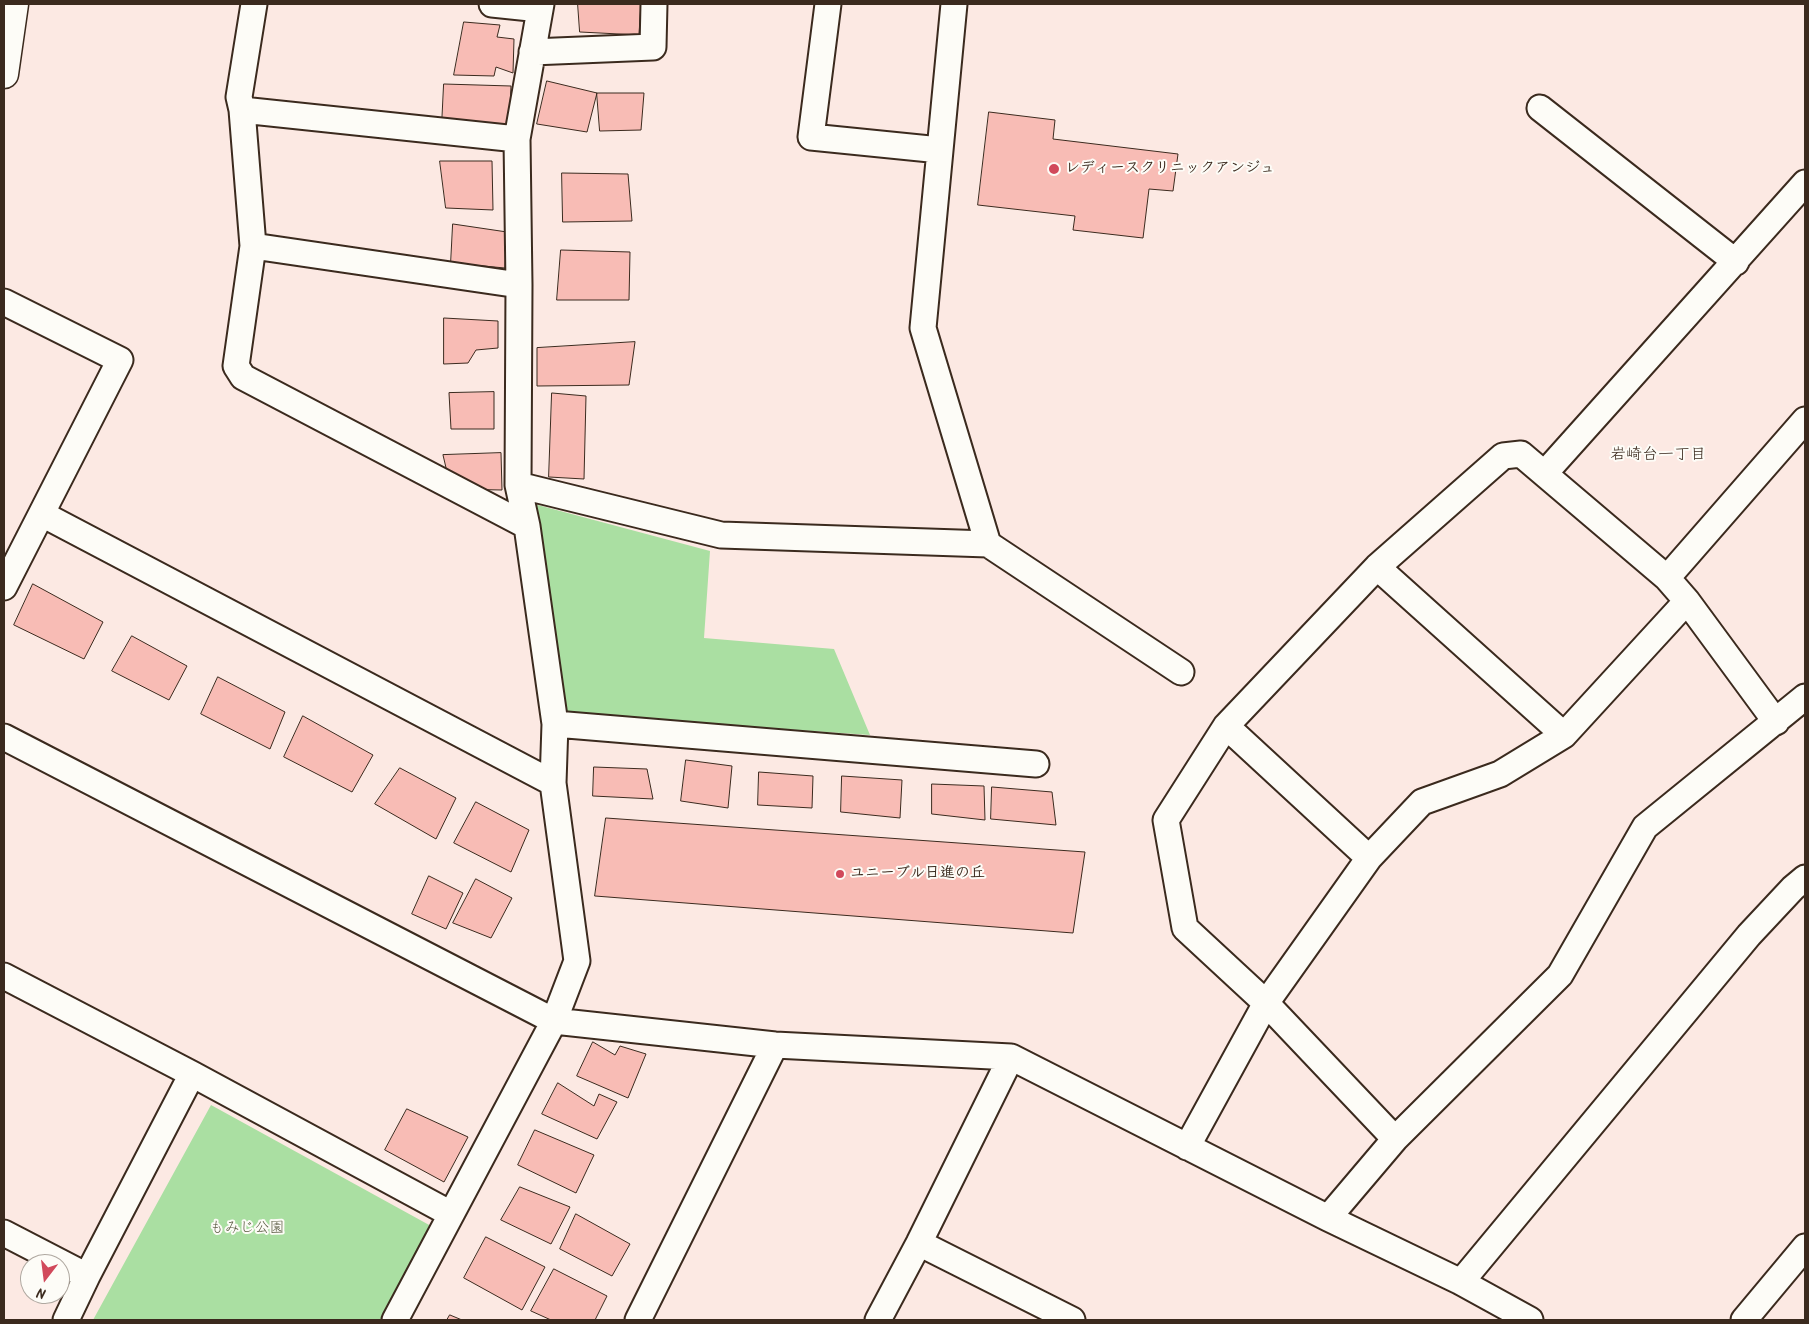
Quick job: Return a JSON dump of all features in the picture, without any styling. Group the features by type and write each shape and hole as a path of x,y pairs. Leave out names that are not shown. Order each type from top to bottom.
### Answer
{"street":[{"path":"4,74 14,4"},
{"path":"254,4 240,97 254,246 236,366 243,377 527,526"},
{"path":"395,1320 554,1021 577,961 553,783 555,724 527,526 518,485 519,285 517,139 540,6 492,4"},
{"path":"532,52 653,47 654,4"},
{"path":"828,4 810,137 940,150"},
{"path":"954,4 923,328 988,544"},
{"path":"1540,108 1736,262"},
{"path":"242,110 517,139"},
{"path":"1545,472 1736,262 1805,183"},
{"path":"254,246 519,285"},
{"path":"4,302 120,360 4,587"},
{"path":"1667,578 1805,420"},
{"path":"1395,1139 1266,1003 1185,928 1166,820 1226,726 1377,567 1503,456 1521,454 1545,472 1667,578 1776,722"},
{"path":"518,485 720,535 988,544 1181,672"},
{"path":"42,514 553,783"},
{"path":"1377,567 1564,735"},
{"path":"1187,1147 1266,1003 1370,858 1422,802 1500,774 1564,735 1687,602"},
{"path":"1328,1218 1395,1139 1560,975 1645,826 1805,697"},
{"path":"555,724 1036,764"},
{"path":"1226,726 1370,858"},
{"path":"4,737 554,1021 775,1045 1011,1057 1328,1218 1461,1282 1530,1320"},
{"path":"1461,1282 1749,935 1793,888 1805,878"},
{"path":"4,976 192,1074 451,1214"},
{"path":"638,1320 775,1045"},
{"path":"878,1320 1011,1057"},
{"path":"66,1320 192,1074"},
{"path":"4,1233 87,1276"},
{"path":"918,1243 1072,1320"},
{"path":"1744,1320 1805,1246"}],"green space":[{"path":"534,504 710,551 704,638 834,649 870,735 564,714"},
{"name":"もみじ公園","path":"211,1105 431,1226 381,1320 93,1320"}],"building":[{"path":"578,4 641,4 639,35 580,32"},
{"path":"464,22 500,25 497,37 514,39 513,73 496,67 494,76 454,75"},
{"path":"547,81 597,93 587,132 537,124"},
{"path":"444,84 511,86 509,128 442,125"},
{"path":"597,93 644,93 641,130 600,131"},
{"path":"989,112 1055,120 1053,139 1178,154 1173,191 1149,189 1143,238 1073,230 1075,216 978,205"},
{"path":"440,161 492,161 493,210 446,208"},
{"path":"562,173 628,174 632,221 563,222"},
{"path":"453,224 507,232 505,268 451,263"},
{"path":"561,250 630,252 629,300 557,300"},
{"path":"444,318 498,321 498,348 476,350 468,363 444,364"},
{"path":"635,342 629,385 537,386 537,348"},
{"path":"494,392 494,429 451,429 449,393"},
{"path":"552,393 586,396 584,479 549,477"},
{"path":"501,453 502,490 451,489 443,455"},
{"path":"33,584 103,622 84,659 14,625"},
{"path":"132,636 187,666 169,700 112,671"},
{"path":"218,677 285,712 270,749 201,714"},
{"path":"303,716 373,755 352,792 284,757"},
{"path":"686,760 732,766 728,808 681,801"},
{"path":"594,767 647,769 653,799 593,796"},
{"path":"400,768 456,798 436,839 375,804"},
{"path":"759,772 813,776 812,808 758,805"},
{"path":"842,776 902,780 900,818 841,812"},
{"path":"932,784 984,786 985,820 932,814"},
{"path":"992,787 1052,792 1056,825 991,819"},
{"path":"476,802 529,830 511,872 454,843"},
{"name":"ユニーブル日進の丘","path":"606,818 1085,852 1073,933 595,896"},
{"path":"429,876 463,893 446,929 412,914"},
{"path":"476,879 512,898 491,938 453,923"},
{"path":"593,1042 615,1055 620,1046 646,1054 628,1098 577,1076"},
{"path":"558,1083 594,1106 599,1094 617,1102 597,1139 542,1114"},
{"path":"407,1109 468,1137 444,1182 385,1150"},
{"path":"535,1130 594,1155 576,1193 518,1165"},
{"path":"520,1187 570,1207 551,1244 501,1220"},
{"path":"576,1214 630,1244 612,1276 560,1249"},
{"path":"486,1237 545,1267 522,1310 464,1278"},
{"path":"554,1269 607,1296 595,1320 551,1320 531,1311"},
{"path":"450,1315 462,1320 447,1320"}],"place":[{"name":"レディースクリニックアンジュ","path":"1054,169"},
{"name":"ユニーブル日進の丘","path":"840,874"}],"district":[{"name":"岩崎台一丁目","path":"1658,456"}]}
